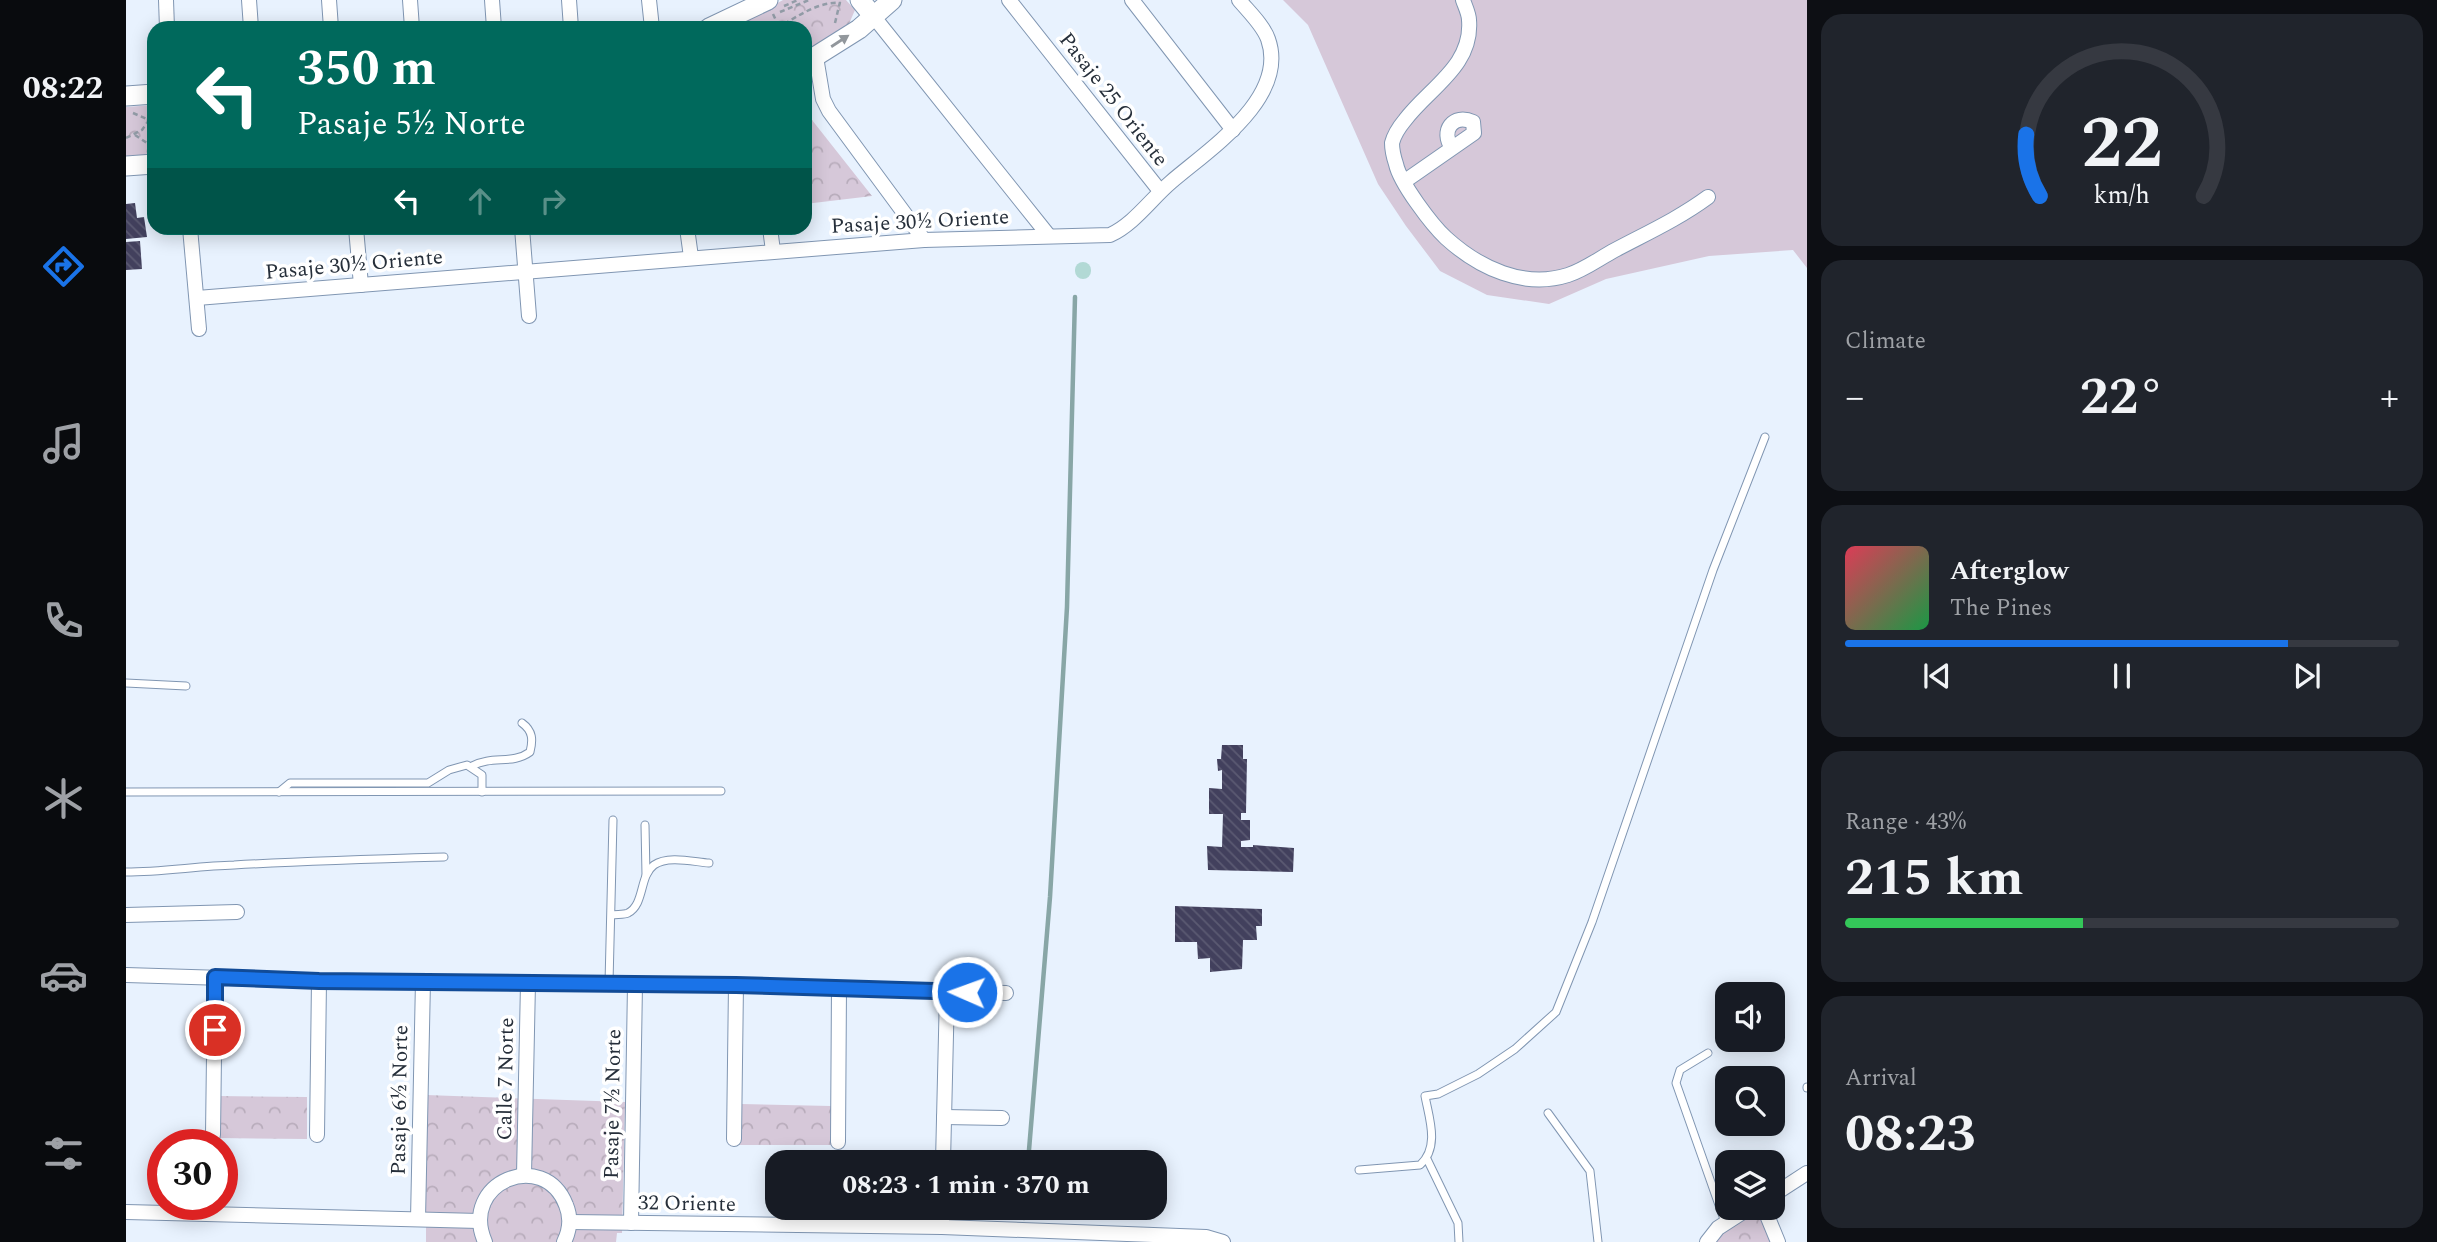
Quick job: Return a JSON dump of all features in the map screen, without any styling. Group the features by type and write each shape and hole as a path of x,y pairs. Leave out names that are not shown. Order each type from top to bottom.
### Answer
{"street":[{"path":"166,0 167,21"},
{"path":"249,0 250,21"},
{"path":"329,0 330,21"},
{"path":"410,0 412,21"},
{"path":"492,0 494,21"},
{"path":"569,0 570,21"},
{"path":"649,0 651,21"},
{"path":"812,59 874,17 892,0"},
{"name":"Pasaje 25 Oriente","path":"1009,0 1160,191"},
{"path":"1132,0 1233,130"},
{"name":"Pasaje 30½ Oriente","path":"197,298 924,240 1110,235 1121,230 1160,191 1233,130 1253,109 1263,92 1271,61 1267,35 1239,0"},
{"path":"1463,0 1469,20 1467,45 1456,67 1398,128 1392,143 1396,167 1412,195 1437,230 1463,253 1493,270 1517,278 1546,279 1569,275 1683,215 1708,197"},
{"path":"851,1 874,17 1049,236"},
{"path":"730,21 771,7"},
{"path":"812,66 825,105 924,240"},
{"path":"126,96 147,94"},
{"path":"1405,181 1452,148"},
{"path":"126,166 147,164"},
{"path":"191,235 199,329"},
{"path":"357,235 361,285"},
{"path":"523,235 529,316"},
{"path":"688,235 691,257"},
{"path":"771,235 773,251"},
{"path":"126,915 237,912"},
{"path":"126,975 319,981 736,985 1006,993"},
{"path":"213,1129 215,977"},
{"path":"317,1135 319,981"},
{"name":"Pasaje 6½ Norte","path":"418,1219 423,981"},
{"name":"Calle 7 Norte","path":"524,1175 528,983"},
{"name":"Pasaje 7½ Norte","path":"631,1223 635,985"},
{"path":"734,1139 736,985"},
{"path":"838,1142 839,988"},
{"path":"943,1150 947,992"},
{"path":"944,1117 1002,1118"},
{"path":"1785,1187 1807,1173"},
{"path":"485,1242 479,1221 489,1192 505,1180 524,1175 536,1177 557,1189 568,1210 570,1222 564,1242"},
{"path":"126,1212 479,1221"},
{"path":"942,1220 942,1227"},
{"path":"1707,1242 1728,1220"},
{"path":"1769,1220 1778,1242"},
{"name":"32 Oriente","path":"570,1222 942,1227 1080,1237 1212,1238 1223,1242"}],"lane":[{"path":"1359,1170 1420,1165 1427,1159 1431,1149 1432,1130 1425,1096 1438,1094 1478,1074 1516,1049 1556,1012 1592,922 1713,570 1765,437"},
{"path":"126,683 186,686"},
{"path":"279,792 290,783 428,783 449,770 467,765 472,766 490,759 521,758 530,752 532,737 522,723"},
{"path":"472,766 482,775 482,792"},
{"path":"126,792 721,791"},
{"path":"609,984 613,820"},
{"path":"612,915 628,912 636,905 646,875 645,825"},
{"path":"126,872 303,861 444,857"},
{"path":"646,875 655,864 672,860 709,863"},
{"path":"1708,1053 1680,1070 1676,1083 1725,1222"},
{"path":"1548,1113 1590,1171 1598,1242"},
{"path":"1427,1159 1458,1223 1459,1242"}],"path":[{"path":"789,21 816,7 851,1"},
{"path":"126,113 147,119"},
{"path":"126,138 135,135 147,122"},
{"path":"135,135 147,144"}],"green space":[{"path":"783,0 846,0 855,10 848,26 812,49 812,21 745,21"},
{"path":"1283,0 1807,0 1807,268 1793,250 1709,256 1606,279 1549,304 1487,295 1440,271 1378,184 1308,25"},
{"path":"147,106 147,158 126,160 126,107"},
{"path":"812,120 872,196 812,203"},
{"path":"426,1095 625,1102 622,1233 617,1233 616,1242 426,1242"},
{"path":"218,1096 307,1097 307,1139 238,1138 238,1129 218,1129"},
{"path":"741,1104 831,1106 831,1145 739,1145"},
{"path":"1740,1220 1764,1220 1772,1242 1714,1242 1724,1230"}],"building":[{"path":"135,203 137,218 144,217 147,237 126,239 126,204"},
{"path":"140,241 142,269 126,270 126,242"},
{"path":"1222,745 1243,745 1243,759 1247,759 1246,813 1241,813 1241,820 1250,820 1250,840 1241,841 1241,847 1253,845 1294,848 1293,872 1208,870 1207,846 1222,847 1223,814 1209,814 1209,788 1222,789 1222,770 1218,771 1217,759 1221,759"},
{"path":"1175,906 1262,909 1262,926 1256,926 1257,940 1243,940 1242,969 1210,972 1210,958 1198,959 1197,942 1175,942"}],"waterway":[{"path":"1029,1150 1050,897 1067,607 1075,297"}],"route":[{"path":"215,1030 215,977 319,981 736,985 967,992"}]}
